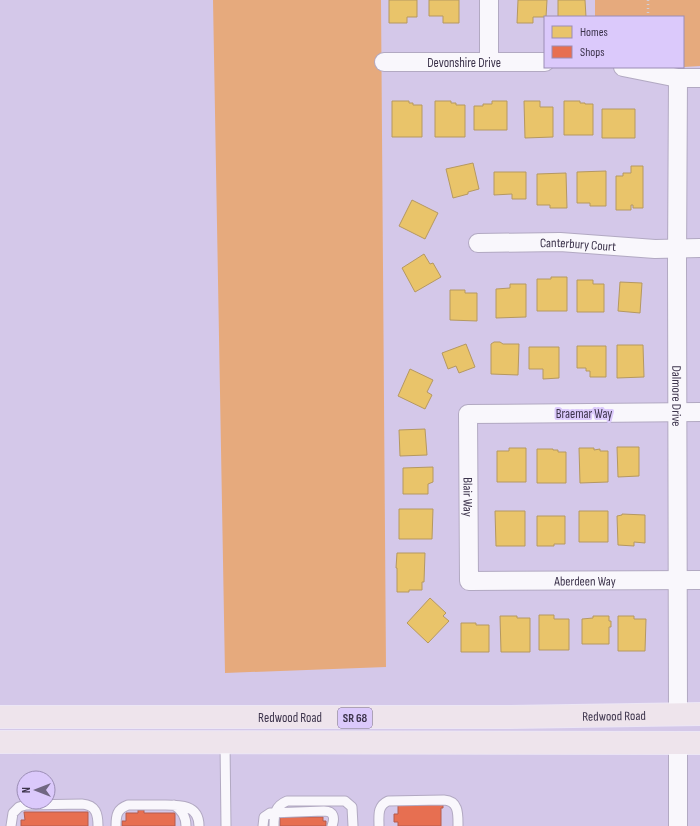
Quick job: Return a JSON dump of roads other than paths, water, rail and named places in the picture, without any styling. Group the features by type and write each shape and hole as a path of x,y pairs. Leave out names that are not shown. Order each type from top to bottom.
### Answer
{"main road":[{"name":"Redwood Road","path":"0,717 510,717 700,714"},
{"name":"Redwood Road","path":"0,742 700,743"}],"street":[{"path":"489,0 489,62"},
{"name":"Devonshire Drive","path":"384,62 544,62"},
{"path":"628,68 678,78 700,78"},
{"name":"Dalmore Drive","path":"678,78 678,714"},
{"name":"Canterbury Court","path":"478,243 560,242 655,249 700,248"},
{"name":"Braemar Way","path":"468,414 700,412"},
{"name":"Blair Way","path":"468,414 469,581"},
{"name":"Aberdeen Way","path":"469,581 700,580"},
{"path":"678,744 678,826"}],"lane":[{"path":"226,743 226,826"},
{"path":"379,826 380,808 385,802 449,800 457,806 458,826"},
{"path":"274,826 275,812 278,807 287,801 345,801 352,807 353,826"},
{"path":"11,826 14,812 22,805 82,804 95,810 98,818 98,826"},
{"path":"116,826 116,815 123,807 128,805 184,806 193,811 198,818 199,826"},
{"path":"174,805 182,811 185,816 186,826"},
{"path":"262,826 266,814 275,812 327,811 334,817 332,826"}]}
